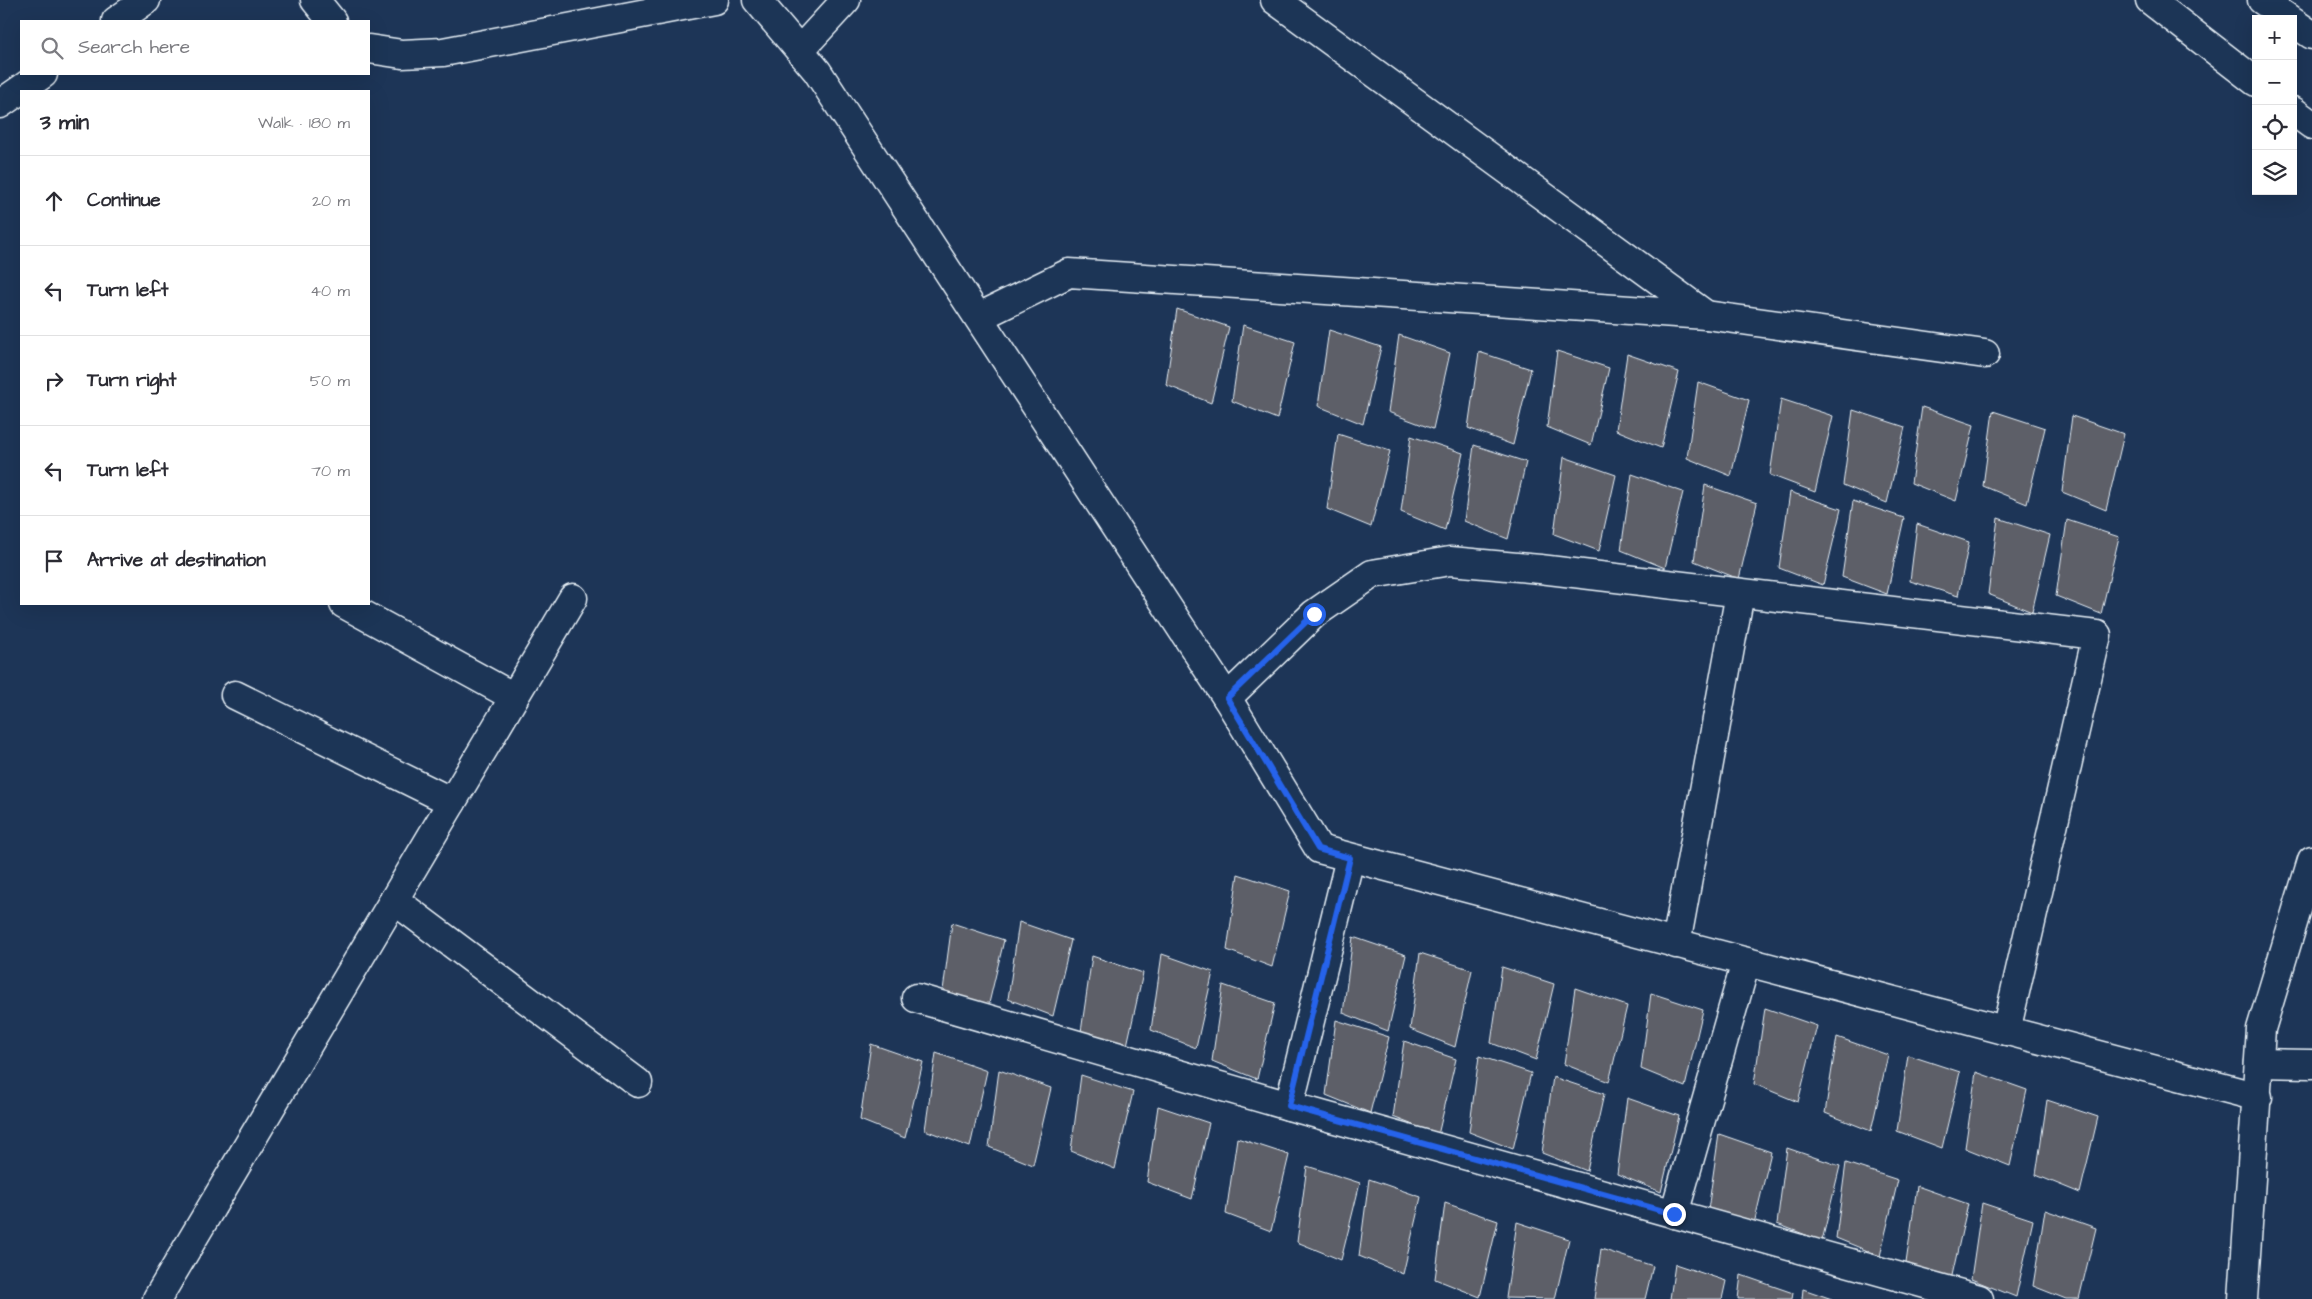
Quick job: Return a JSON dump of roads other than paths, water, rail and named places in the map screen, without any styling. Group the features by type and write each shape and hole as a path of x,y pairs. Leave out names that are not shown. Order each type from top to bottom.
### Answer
{"main road":[{"path":"117,20 146,0"},
{"path":"315,0 331,20"},
{"path":"370,49 402,54 443,52 714,0"},
{"path":"757,0 817,71 1227,698 1318,849 2258,1097"},
{"path":"800,50 846,0"},
{"path":"1275,0 1706,315"},
{"path":"2150,0 2252,79"},
{"path":"2262,0 2283,15"},
{"path":"2297,25 2312,35"},
{"path":"20,90 42,75"},
{"path":"0,104 20,90"},
{"path":"2297,114 2312,126"},
{"path":"979,318 1069,274 1706,315 1984,354"},
{"path":"1227,698 1314,614 1372,574 1450,561 2097,635 2006,1031"},
{"path":"1676,944 1740,593"},
{"path":"158,1299 573,598"},
{"path":"346,605 514,697"},
{"path":"235,695 452,802"},
{"path":"1289,1106 1350,858"},
{"path":"2243,1299 2258,1097 2261,1029 2312,860"},
{"path":"394,900 638,1083"},
{"path":"1674,1214 1746,962"},
{"path":"916,998 1953,1295 1979,1299"},
{"path":"2259,1064 2312,1064"}]}
